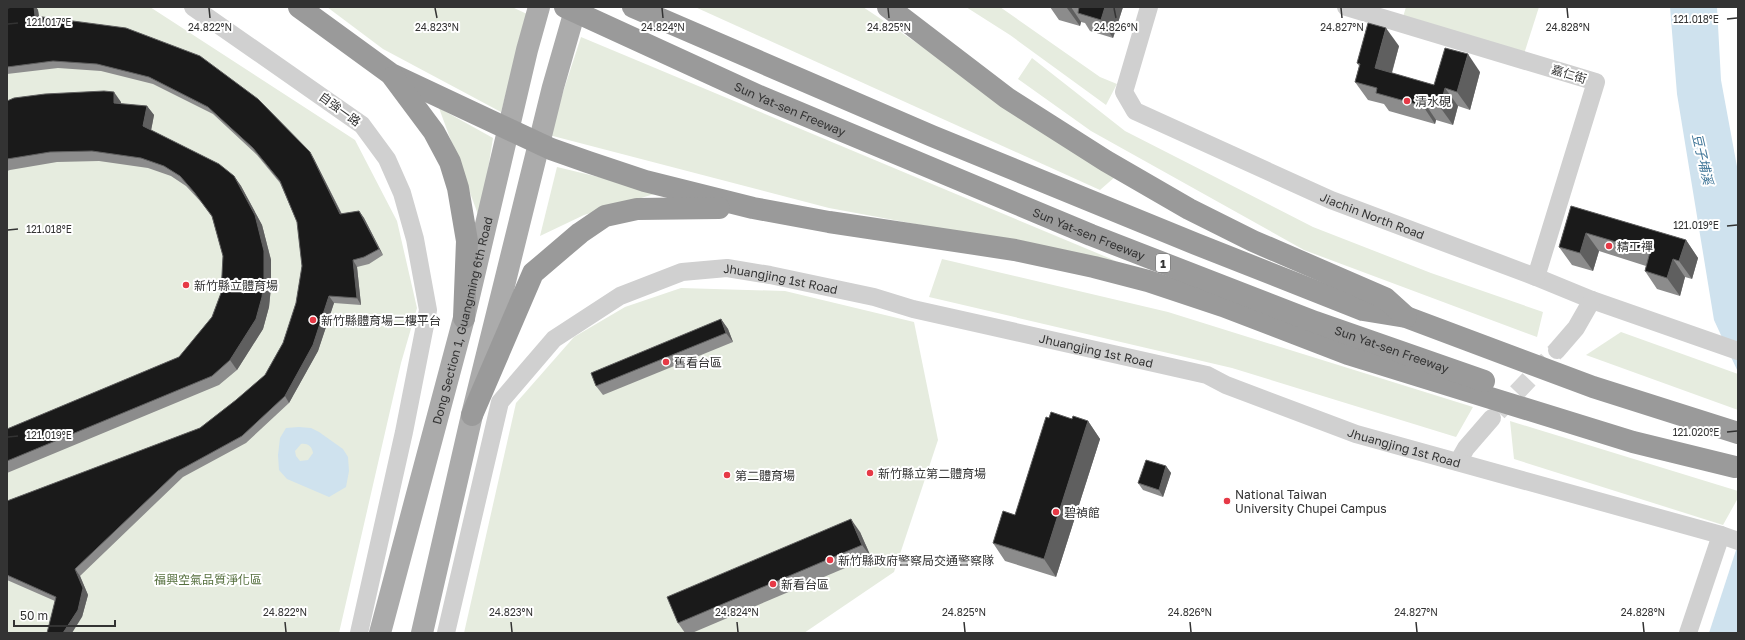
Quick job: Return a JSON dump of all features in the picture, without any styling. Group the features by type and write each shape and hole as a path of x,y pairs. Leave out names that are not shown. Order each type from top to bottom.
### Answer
{"highway":[{"path":"299,7 391,74 508,129 588,162 645,180 753,208 829,222 1015,250 1094,267 1148,281 1223,306 1348,354 1633,442 1736,467"},
{"name":"Sun Yat-sen Freeway","path":"565,7 759,96 1091,235 1315,322 1736,467"},
{"path":"633,7 932,136 1196,244 1363,310 1406,317 1593,387 1738,433"},
{"path":"888,7 1007,98 1106,161 1189,209 1253,241 1385,298 1406,317"},
{"path":"391,74 434,132 450,162 458,188 467,241 464,318"},
{"path":"472,415 533,273 580,233 605,216 637,209 753,208"}],"main road":[{"name":"Dong Section 1, Guangming 6th Road","path":"379,630 464,318 508,129 539,7"},
{"path":"422,633 472,415 553,87 576,7"}],"street":[{"name":"自強一路","path":"193,7 362,125 387,159 402,193 415,239 428,310 404,432 359,633"},
{"name":"Jiachin North Road","path":"1150,7 1124,92 1135,111 1331,200 1536,277 1592,300 1738,351"},
{"name":"嘉仁街","path":"1346,7 1596,82 1536,277"},
{"name":"Jhuangjing 1st Road","path":"446,633 500,402 554,339 620,296 682,272 727,268 770,275 874,297 913,309 1207,375 1226,385 1356,434 1738,541"},
{"path":"1557,350 1576,328 1592,300"},
{"path":"1458,462 1466,448 1492,418"},
{"path":"1688,633 1721,535"}],"green space":[{"name":"福興空氣品質淨化區","path":"7,7 150,7 355,140 397,221 417,308 401,363 339,633 7,633"},
{"path":"327,7 512,7 527,14 501,112 383,49"},
{"path":"695,7 863,7 1116,176 1100,190"},
{"path":"966,7 1000,7 1100,77 1117,84 1106,105 1010,35"},
{"path":"1406,7 1539,7 1524,54 1403,17"},
{"path":"581,37 1116,261 829,208 549,135"},
{"path":"1032,58 1125,131 1313,227 1431,273 1543,312 1537,337 1304,250 1091,131 1018,79"},
{"path":"439,108 493,138 480,220"},
{"path":"557,167 661,192 584,215 540,236"},
{"path":"942,259 1168,312 1473,407 1456,437 1232,368 929,297"},
{"path":"681,288 785,291 914,322 938,440 894,572 804,633 464,633 516,403 574,337 625,307"},
{"path":"1621,332 1738,374 1738,410 1586,355"},
{"path":"1510,421 1738,491 1738,498 1723,525 1514,459"}],"water":[{"name":"豆子埔溪","path":"1670,7 1717,7 1721,80 1738,172 1738,372 1714,320 1677,94"},
{"path":"286,428 311,428 343,449 348,457 349,471 346,487 329,497 287,479 279,470 278,455 280,438","holes":["301,444 310,447 313,453 308,460 300,461 296,456 295,451"]},
{"path":"1738,544 1738,633 1709,633"}],"building":[{"name":"新竹縣體育場二樓平台","path":"34,7 35,16 126,28 200,56 258,99 310,152 340,214 359,211 379,249 364,257 353,260 357,298 329,296 313,345 285,396 242,436 178,471 75,569 83,588 78,610 63,633 47,633 56,597 7,575 7,501 200,428 236,400 265,375 283,343 296,303 302,266 297,222 280,181 253,148 208,107 149,77 97,64 53,61 7,67 7,8"},
{"path":"1079,7 1105,7 1101,20 1078,13"},
{"path":"1368,23 1386,28 1375,68 1434,85 1445,48 1468,54 1457,92 1445,88 1440,107 1424,102 1423,106 1376,93 1377,88 1355,82 1360,64 1357,63"},
{"name":"新竹縣立體育場","path":"104,91 114,92 114,103 147,106 143,126 219,164 234,176 255,215 264,251 262,297 256,319 230,360 212,376 7,461 7,429 179,357 212,317 221,293 223,256 212,216 180,176 164,166 141,158 92,151 50,152 7,159 7,101 14,98 45,94"},
{"path":"1571,206 1686,240 1679,261 1673,259 1667,278 1645,271 1650,252 1586,233 1580,253 1559,247"},
{"path":"721,319 726,333 596,386 591,373"},
{"path":"1051,412 1072,419 1073,416 1088,421 1044,559 993,543 1003,511 1015,515 1046,417 1049,418"},
{"path":"1146,460 1166,466 1159,490 1138,483"},
{"path":"851,519 862,545 678,623 667,597"}],"tunnel":[{"path":"1498,412 1557,350"}],"place":[{"name":"清水硯","path":"1407,101"},
{"name":"精工禪","path":"1609,246"},
{"name":"新竹縣立體育場","path":"186,285"},
{"name":"新竹縣體育場二樓平台","path":"313,320"},
{"name":"舊看台區","path":"666,362"},
{"name":"新竹縣立第二體育場","path":"870,473"},
{"name":"第二體育場","path":"727,475"},
{"name":"National Taiwan University Chupei Campus","path":"1227,501"},
{"name":"碧禎館","path":"1056,512"},
{"name":"新竹縣政府警察局交通警察隊","path":"830,560"},
{"name":"新看台區","path":"773,584"}]}
